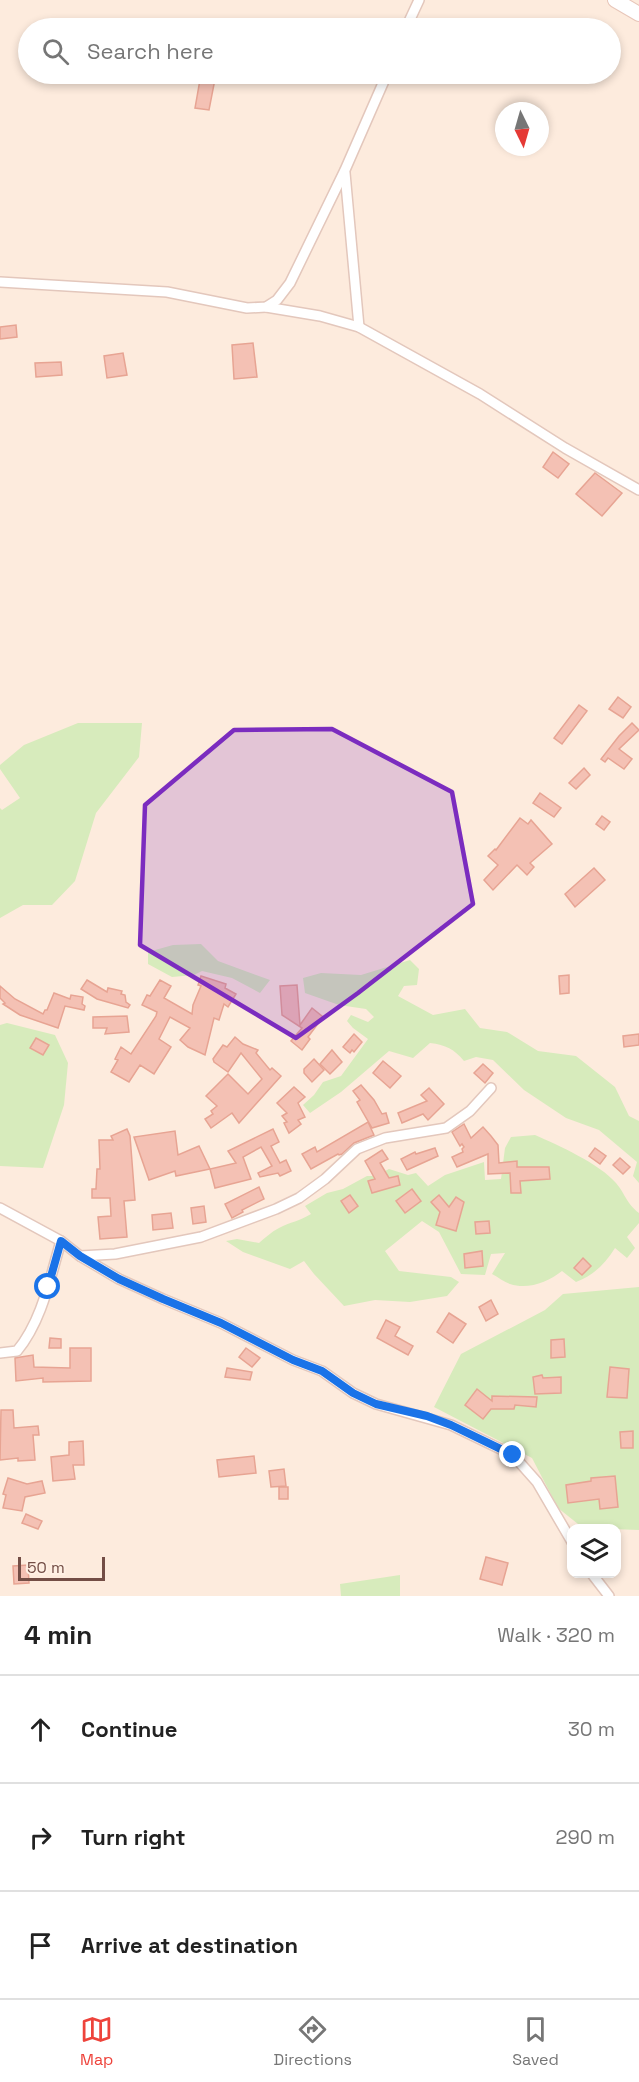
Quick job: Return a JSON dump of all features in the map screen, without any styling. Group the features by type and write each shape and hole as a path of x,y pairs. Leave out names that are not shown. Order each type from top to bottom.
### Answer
{"main road":[{"path":"615,0 639,14"}],"street":[{"path":"411,18 419,0"},
{"path":"266,307 277,300 290,283 345,170 383,84"},
{"path":"345,170 359,327"},
{"path":"0,282 167,292 247,308 266,307 320,316 359,327 480,394 565,448 639,490"},
{"path":"80,1256 115,1254 201,1237 276,1209 299,1198 325,1179 357,1149 384,1138 446,1128 470,1111 491,1088"},
{"path":"0,1208 61,1241 80,1256 128,1283 221,1323 293,1360 322,1371 361,1397 376,1404 427,1416 451,1425 513,1455 537,1482 567,1533"},
{"path":"0,1353 17,1351 21,1346 38,1314 61,1241"},
{"path":"595,1578 609,1596"}],"highlighted area":[{"path":"332,729 452,792 473,904 296,1038 140,945 145,805 234,730"}],"green space":[{"path":"78,723 142,723 139,757 96,813 75,881 52,905 23,905 0,918 0,808 2,810 20,798 0,769 0,765 24,745"},
{"path":"201,944 218,961 270,980 260,993 232,978 202,971 194,975 172,977 148,964 148,952 173,945"},
{"path":"410,960 419,969 417,985 404,986 398,996 433,1015 465,1009 480,1028 507,1032 538,1051 576,1056 615,1087 629,1116 639,1121 639,1183 633,1176 637,1162 599,1130 566,1118 524,1090 493,1060 476,1057 464,1061 449,1048 436,1044 430,1043 413,1058 389,1051 341,1092 310,1113 303,1105 323,1082 341,1076 368,1039 347,1021 351,1015 368,1022 374,1017 366,1009 339,1005 305,993 303,978 321,973 361,975"},
{"path":"7,1023 55,1035 68,1063 64,1105 43,1168 0,1166 0,1025"},
{"path":"535,1135 600,1169 616,1183 631,1206 639,1213 639,1223 627,1237 635,1248 627,1258 615,1248 598,1268 576,1282 562,1271 538,1284 517,1286 492,1274 505,1253 491,1254 485,1275 461,1274 439,1232 422,1221 385,1251 399,1271 451,1277 459,1282 447,1296 410,1302 375,1300 344,1306 304,1261 290,1269 243,1252 226,1241 237,1239 259,1243 276,1230 311,1214 305,1206 327,1193 343,1189 367,1176 375,1176 389,1169 408,1175 416,1173 428,1186 445,1175 484,1162 485,1180 501,1179 505,1148 511,1137"},
{"path":"639,1287 639,1530 621,1529 621,1524 578,1524 558,1508 532,1458 434,1407 461,1354 545,1310 563,1294"},
{"path":"400,1575 400,1596 341,1596 340,1584"}],"building":[{"path":"199,84 214,84 209,110 195,108"},
{"path":"16,325 17,337 0,339 0,327"},
{"path":"253,343 257,377 234,379 232,345"},
{"path":"123,353 127,375 107,378 104,356"},
{"path":"61,362 62,375 36,377 35,363"},
{"path":"553,452 569,464 558,478 543,467"},
{"path":"595,473 622,493 602,516 576,494"},
{"path":"618,697 631,707 623,718 609,709"},
{"path":"579,705 587,711 562,744 554,738"},
{"path":"632,723 639,730 619,749 632,759 624,769 608,758 605,762 601,759 619,736"},
{"path":"584,768 590,775 576,789 569,783"},
{"path":"540,793 561,808 554,817 533,803"},
{"path":"602,816 610,822 604,830 596,824"},
{"path":"520,818 528,824 531,820 552,844 530,863 534,867 527,875 517,865 493,890 484,880 498,865 488,856 496,850"},
{"path":"594,868 605,880 575,907 565,894"},
{"path":"569,975 569,993 560,994 559,976"},
{"path":"201,976 226,984 225,988 236,994 228,1007 224,1004 219,1020 214,1018 205,1055 188,1047 180,1040 190,1028 170,1017 159,1039 171,1047 154,1074 140,1065 129,1082 111,1072 118,1060 115,1059 121,1047 131,1054 156,1016 157,1012 142,1005 160,980 171,986 164,998 192,1014 193,1005 201,986 198,985"},
{"path":"87,980 107,992 108,988 122,991 121,994 125,995 126,1002 130,1005 128,1008 97,999 81,989"},
{"path":"297,985 300,1025 312,1008 323,1017 308,1037 310,1039 302,1050 291,1041 302,1028 282,1015 280,986"},
{"path":"0,986 15,999 43,1014 54,993 70,999 71,995 83,997 84,1010 65,1006 58,1028 20,1015 3,1004 5,1003 0,998"},
{"path":"127,1016 129,1032 105,1034 107,1028 93,1028 93,1017"},
{"path":"354,1034 362,1042 354,1052 352,1050 350,1053 343,1047"},
{"path":"639,1034 639,1045 624,1047 623,1036"},
{"path":"235,1037 243,1044 258,1050 256,1053 270,1070 272,1068 281,1076 239,1123 232,1113 211,1128 205,1119 213,1114 211,1111 217,1106 206,1096 228,1074 248,1094 262,1079 241,1053 228,1072 214,1062 213,1059 223,1045 227,1047"},
{"path":"36,1038 49,1045 43,1055 30,1048"},
{"path":"332,1050 342,1062 330,1074 320,1064"},
{"path":"314,1059 324,1070 312,1082 304,1073 304,1069"},
{"path":"383,1061 401,1076 390,1088 373,1073"},
{"path":"483,1064 493,1073 485,1083 474,1073"},
{"path":"361,1085 382,1114 386,1113 389,1123 372,1128 357,1102 360,1100 353,1091"},
{"path":"294,1087 305,1097 298,1103 305,1117 298,1120 301,1124 289,1133 284,1123 287,1122 282,1116 287,1113 277,1103"},
{"path":"429,1088 444,1104 428,1120 423,1114 402,1123 398,1113 427,1101 421,1095"},
{"path":"368,1122 374,1135 354,1143 342,1154 311,1169 302,1154 315,1147 317,1152"},
{"path":"464,1124 471,1138 483,1127 498,1145 499,1163 517,1161 517,1167 549,1167 550,1179 520,1181 521,1193 511,1193 510,1173 488,1174 488,1154 457,1167 452,1157 463,1152 464,1147 462,1144 460,1146 452,1132"},
{"path":"127,1129 130,1136 135,1200 124,1201 127,1237 100,1239 98,1217 111,1216 110,1198 92,1198 92,1189 96,1189 97,1169 100,1169 99,1140 113,1140 111,1136"},
{"path":"273,1129 279,1142 271,1146 280,1163 286,1160 291,1171 280,1176 278,1173 260,1177 258,1173 272,1166 261,1147 243,1157 251,1179 215,1188 210,1169 236,1163 228,1151"},
{"path":"175,1131 178,1155 199,1146 210,1169 176,1176 175,1171 149,1180 134,1137"},
{"path":"435,1148 438,1156 407,1170 401,1159 415,1152 416,1154"},
{"path":"595,1148 606,1156 600,1164 589,1156"},
{"path":"382,1150 388,1159 380,1163 389,1178 398,1176 400,1185 372,1193 368,1181 375,1179 365,1161"},
{"path":"620,1158 630,1167 623,1174 613,1165"},
{"path":"259,1187 264,1199 232,1218 225,1204"},
{"path":"412,1189 421,1201 405,1213 396,1201"},
{"path":"350,1195 358,1206 349,1213 341,1201"},
{"path":"439,1195 449,1207 456,1197 464,1202 456,1231 436,1225 440,1212 431,1202"},
{"path":"204,1206 206,1222 193,1224 191,1208"},
{"path":"171,1213 173,1228 153,1230 152,1215"},
{"path":"489,1221 490,1233 476,1234 475,1222"},
{"path":"482,1251 483,1266 465,1268 464,1254"},
{"path":"583,1258 591,1266 582,1275 574,1268"},
{"path":"491,1300 498,1314 486,1321 479,1307"},
{"path":"449,1313 466,1324 453,1343 437,1332"},
{"path":"386,1320 400,1327 395,1336 413,1346 408,1355 377,1338"},
{"path":"50,1338 61,1339 61,1348 49,1348"},
{"path":"564,1339 565,1357 551,1358 551,1340"},
{"path":"70,1348 91,1348 91,1381 43,1382 43,1378 16,1381 15,1358 33,1355 34,1367 70,1368"},
{"path":"246,1348 260,1358 252,1367 239,1357"},
{"path":"610,1367 629,1369 627,1398 607,1397"},
{"path":"227,1368 252,1372 250,1380 225,1377"},
{"path":"542,1375 543,1378 561,1377 561,1393 535,1394 533,1377"},
{"path":"477,1389 492,1401 492,1396 537,1397 536,1407 515,1405 514,1409 491,1409 483,1419 465,1405"},
{"path":"1,1410 13,1410 14,1428 38,1426 39,1435 33,1435 35,1460 18,1461 18,1458 0,1460"},
{"path":"633,1431 633,1448 621,1448 620,1432"},
{"path":"83,1441 84,1465 73,1465 75,1479 53,1481 51,1457 69,1455 69,1442"},
{"path":"254,1456 256,1473 219,1477 217,1460"},
{"path":"284,1469 286,1486 271,1487 269,1471"},
{"path":"615,1476 618,1507 600,1509 599,1499 568,1503 566,1485 591,1481 591,1478"},
{"path":"8,1478 27,1484 42,1481 45,1493 25,1497 22,1511 3,1508 6,1495 3,1494"},
{"path":"279,1487 288,1487 288,1499 279,1499"},
{"path":"26,1514 42,1521 38,1529 22,1523"},
{"path":"486,1557 508,1563 502,1585 480,1579"},
{"path":"28,1565 29,1583 14,1584 13,1566"}],"route":[{"path":"48,1287 61,1241 80,1256 119,1279 221,1323 293,1360 322,1371 353,1393 376,1404 427,1416 513,1455"}]}
